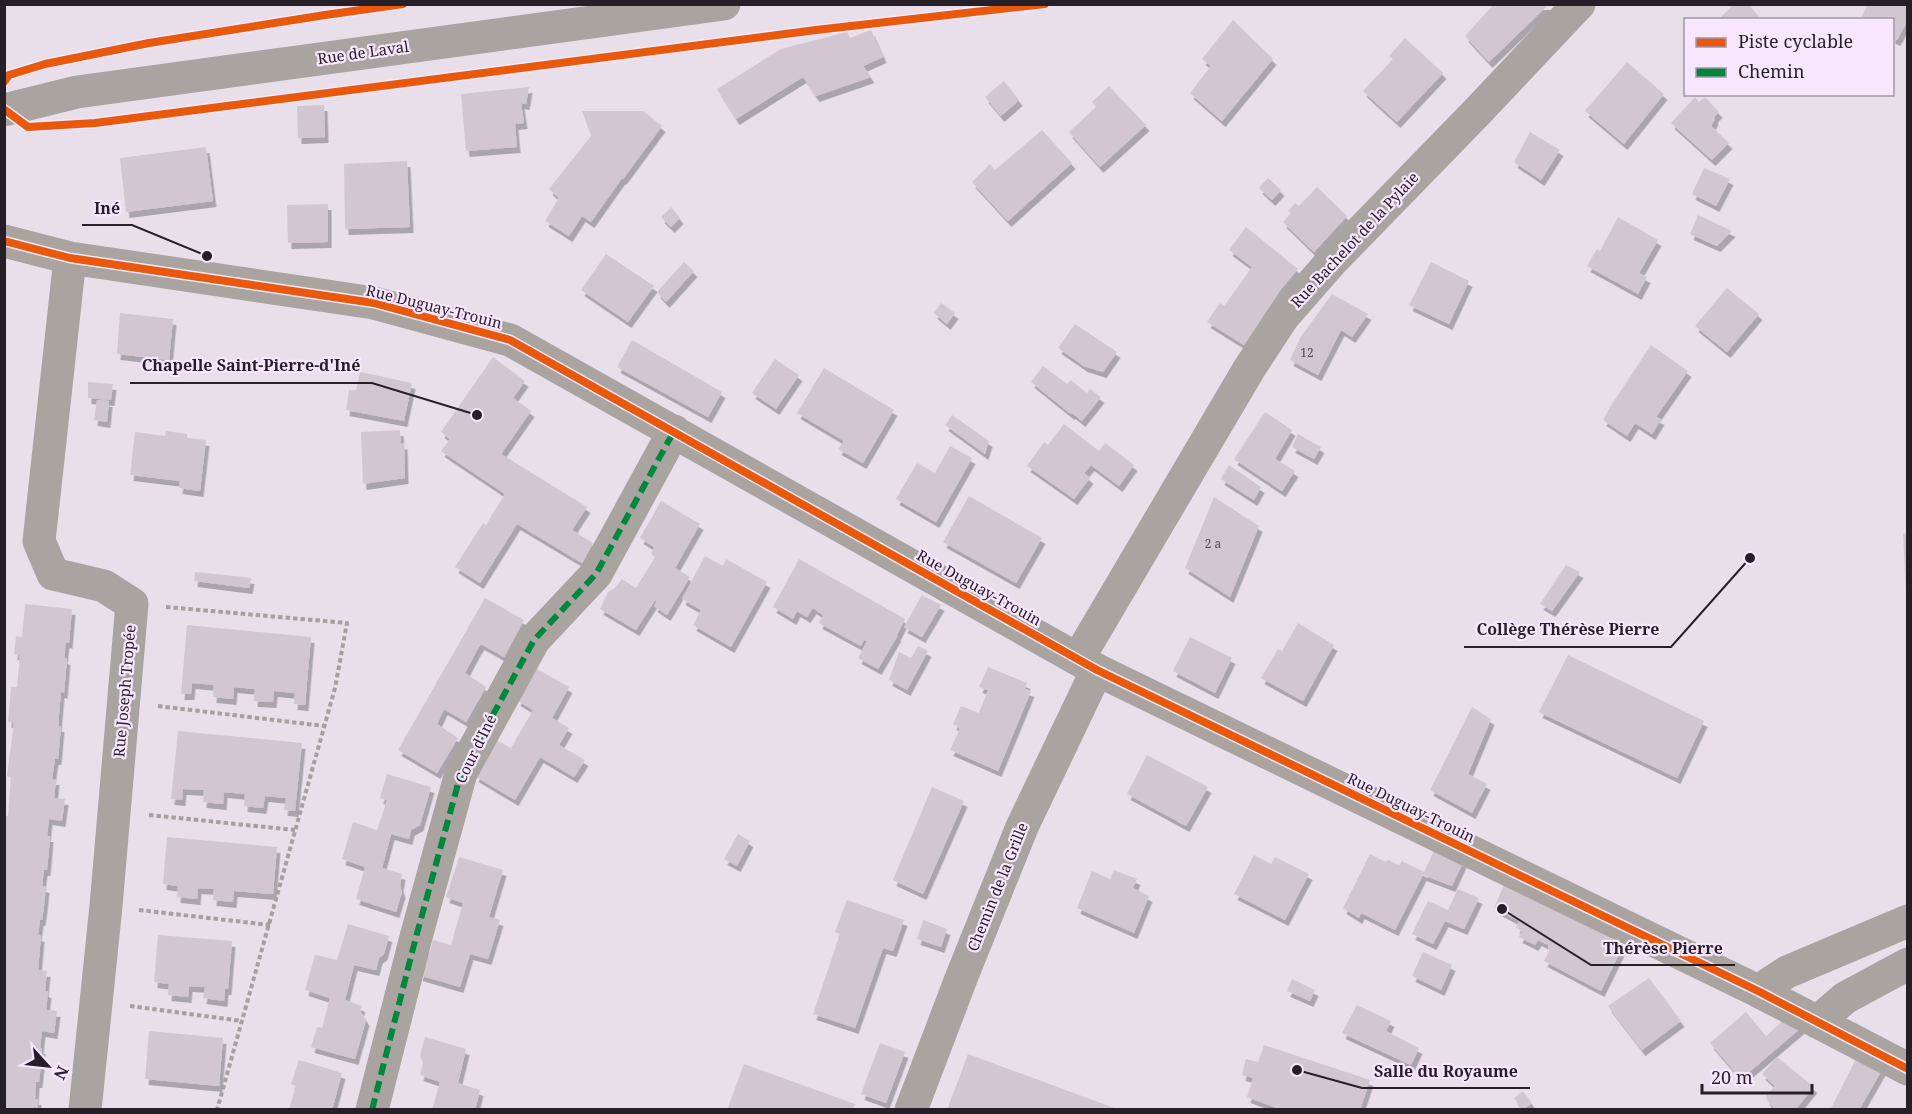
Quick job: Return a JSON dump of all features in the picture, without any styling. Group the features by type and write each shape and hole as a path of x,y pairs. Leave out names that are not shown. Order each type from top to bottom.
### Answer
{"street":[{"name":"Rue de Laval","path":"4,110 77,92 724,4"},
{"name":"Rue Bachelot de la Pylaie","path":"1088,665 1249,369 1283,317 1332,261 1478,112 1579,4"},
{"name":"Rue Duguay-Trouin","path":"4,241 70,258 374,303 510,340 1088,665 1758,991 1908,1069"},
{"name":"Rue Joseph Tropée","path":"70,258 39,541 53,574 104,586 132,604 106,906 85,1110"},
{"name":"Cour d'Iné","path":"372,1110 461,773 534,639 596,574 675,431"},
{"name":"Chemin de la Grille","path":"911,1110 962,976 1088,665"},
{"path":"1758,991 1786,972 1908,921"},
{"path":"1817,1022 1845,998 1908,964"}],"path":[{"path":"132,604 347,623 335,688 217,1110"},
{"path":"123,702 324,726"},
{"path":"114,811 294,830"},
{"path":"106,906 270,925"},
{"path":"96,1002 242,1021"}],"building":[{"path":"1494,4 1549,4 1489,62 1465,36"},
{"path":"1734,4 1748,4 1760,18 1720,18"},
{"path":"1868,4 1908,4 1908,20 1897,40 1894,39 1894,18 1861,18"},
{"path":"1233,20 1273,59 1222,121 1190,93 1211,66 1202,59"},
{"path":"871,30 883,57 863,66 871,77 816,96 803,77 736,119 717,89 781,49 847,32 850,38"},
{"path":"1405,38 1443,73 1397,122 1363,91 1393,59 1389,56"},
{"path":"1627,62 1664,94 1624,144 1585,111"},
{"path":"1004,81 1019,100 1001,116 985,97"},
{"path":"1109,86 1146,125 1100,167 1069,132 1096,107 1092,102"},
{"path":"529,87 526,104 521,103 524,123 515,124 517,147 466,151 461,94"},
{"path":"1695,97 1699,102 1705,97 1719,112 1714,117 1711,126 1729,143 1712,160 1671,123"},
{"path":"324,105 325,137 298,138 297,106"},
{"path":"582,111 643,111 662,126 591,222 582,216 569,236 545,221 559,198 549,189 591,136"},
{"path":"1042,130 1072,163 1008,221 972,182 990,164 995,170"},
{"path":"1530,132 1560,150 1541,180 1514,162"},
{"path":"206,147 213,201 126,212 120,158"},
{"path":"407,161 410,227 345,229 344,164"},
{"path":"1704,168 1730,179 1716,206 1692,194"},
{"path":"1268,178 1281,190 1272,200 1259,188"},
{"path":"1317,187 1347,216 1314,252 1283,222 1291,213 1288,211 1295,203 1299,206"},
{"path":"328,204 328,242 288,243 287,205"},
{"path":"671,207 680,218 671,227 661,217"},
{"path":"1698,215 1732,231 1717,246 1690,234"},
{"path":"1618,217 1658,240 1639,273 1647,277 1638,294 1587,266 1597,249 1600,251"},
{"path":"1246,227 1298,269 1281,289 1244,345 1207,322 1220,303 1224,306 1252,267 1229,250"},
{"path":"606,254 654,286 628,322 581,290"},
{"path":"684,262 694,271 666,302 657,292"},
{"path":"1431,262 1469,281 1449,324 1409,305"},
{"path":"1727,288 1759,314 1727,352 1695,326"},
{"path":"1332,294 1368,314 1352,337 1341,330 1318,375 1290,360 1300,338"},
{"path":"941,303 955,313 947,324 934,313"},
{"path":"120,313 173,319 169,360 117,354"},
{"path":"1075,324 1117,352 1103,372 1084,366 1058,348"},
{"path":"632,340 722,392 708,417 617,367"},
{"path":"1651,345 1688,371 1656,417 1661,419 1652,434 1635,423 1627,436 1603,420"},
{"path":"493,357 525,381 513,398 531,411 501,454 587,507 572,530 593,543 582,563 517,524 480,583 455,567 483,523 486,525 505,494 441,451 450,439 441,432"},
{"path":"775,359 799,375 776,409 752,393"},
{"path":"1043,366 1067,384 1071,380 1087,393 1090,389 1101,397 1082,421 1031,382"},
{"path":"824,368 894,410 863,463 838,449 844,441 797,413"},
{"path":"360,372 412,383 404,421 346,410 349,390 356,390"},
{"path":"88,382 113,384 111,400 88,398"},
{"path":"97,400 109,401 107,422 94,420"},
{"path":"1265,412 1292,430 1275,459 1295,471 1282,491 1234,459"},
{"path":"952,415 989,441 985,454 945,425"},
{"path":"1064,424 1099,451 1105,443 1134,465 1119,486 1091,465 1084,473 1090,478 1074,499 1027,466 1044,442 1048,445"},
{"path":"400,430 401,444 404,443 405,478 363,484 361,432"},
{"path":"166,431 187,434 187,438 206,440 200,491 179,488 180,481 130,475 135,432 165,436"},
{"path":"1298,434 1321,447 1314,459 1292,447"},
{"path":"950,446 972,458 936,522 896,499 917,463 935,473"},
{"path":"1229,465 1261,487 1254,500 1221,479"},
{"path":"969,496 1042,538 1016,583 943,542"},
{"path":"1214,497 1259,526 1230,597 1185,568"},
{"path":"661,501 700,524 675,568 690,577 667,615 654,606 657,601 655,600 636,630 600,609 608,592 615,588 622,579 636,588 655,557 651,554 654,547 640,538"},
{"path":"1908,533 1908,593 1906,593 1903,534"},
{"path":"705,556 723,566 726,559 767,582 731,647 693,625 701,610 682,599"},
{"path":"799,559 905,619 878,669 858,658 867,641 864,640 861,646 819,623 823,615 813,608 807,617 797,611 793,619 773,607"},
{"path":"1566,565 1580,572 1552,611 1540,604"},
{"path":"195,572 251,578 249,588 194,581"},
{"path":"922,595 941,605 922,637 904,627"},
{"path":"485,598 524,620 504,657 481,644 477,650 465,673 486,687 466,722 444,709 437,724 458,738 437,773 398,750"},
{"path":"25,604 72,609 69,643 66,642 64,658 67,659 64,693 61,692 58,759 55,759 52,779 56,779 54,798 65,799 62,821 49,819 47,870 44,870 42,886 46,887 38,935 41,936 38,970 47,971 46,1010 57,1011 54,1033 42,1031 39,1082 36,1082 37,1110 4,1110 4,815 8,816 11,777 7,776 14,723 8,722 11,687 17,687 20,655 14,654 16,636 22,637"},
{"path":"1298,623 1334,645 1303,701 1261,678 1278,649 1282,651"},
{"path":"187,625 311,637 305,705 294,704 295,693 274,691 273,702 254,701 255,689 234,687 233,699 213,697 214,685 192,683 191,694 181,694"},
{"path":"1190,637 1232,658 1215,693 1173,671"},
{"path":"918,646 928,651 907,690 889,680 899,652 911,658"},
{"path":"1568,655 1704,721 1677,778 1539,712"},
{"path":"532,666 569,687 552,718 569,728 559,745 585,760 574,777 540,757 515,800 475,776 496,740 511,748 533,710 517,700"},
{"path":"988,667 1027,683 1025,689 1031,691 998,771 950,750 960,728 953,724 961,706 979,713 988,690 979,687"},
{"path":"1472,707 1491,719 1468,774 1487,784 1472,813 1430,790"},
{"path":"178,731 302,743 295,811 284,810 286,798 265,796 263,808 244,806 245,794 224,792 223,804 203,802 204,790 183,789 182,800 171,799"},
{"path":"1147,755 1208,787 1186,826 1127,794"},
{"path":"387,774 431,787 420,825 411,830 409,839 391,834 382,868 402,874 400,886 402,892 396,912 356,899 365,867 342,859 353,822 377,830 387,800 380,798"},
{"path":"932,787 964,801 923,894 893,880"},
{"path":"738,834 750,841 737,866 724,859"},
{"path":"167,837 277,847 273,894 234,891 233,902 213,900 214,889 198,888 197,899 177,897 178,886 163,884"},
{"path":"1435,849 1463,862 1452,886 1423,875 1395,930 1361,913 1359,918 1343,908 1370,854 1386,862 1388,860 1399,865 1402,861 1424,872"},
{"path":"1254,855 1271,864 1275,857 1309,874 1285,920 1234,894"},
{"path":"459,857 503,870 489,917 500,920 488,959 470,954 460,987 419,975 425,955 430,952 433,940 451,945 463,903 446,897"},
{"path":"1114,870 1137,879 1133,888 1149,896 1134,933 1077,908 1092,871 1110,879"},
{"path":"1505,883 1625,942 1601,991 1544,961 1549,951 1548,945 1538,940 1535,945 1519,937 1522,931 1516,928 1519,921 1494,908"},
{"path":"1458,889 1479,898 1464,929 1445,921 1433,944 1412,934 1428,901 1448,910"},
{"path":"847,900 904,920 893,951 883,948 855,1028 813,1014 840,934 835,932"},
{"path":"923,920 947,929 941,947 917,939"},
{"path":"348,924 389,936 376,970 354,965 345,1000 362,1006 360,1011 366,1020 355,1059 311,1047 317,1027 322,1028 330,998 305,990 315,955 337,960"},
{"path":"158,935 232,941 228,989 225,989 224,1001 203,998 205,987 189,986 188,997 168,995 169,984 154,982"},
{"path":"1423,952 1452,965 1441,990 1412,976"},
{"path":"1649,978 1681,1021 1642,1050 1608,1006"},
{"path":"1292,979 1315,990 1310,1001 1287,991"},
{"path":"1357,1005 1391,1021 1386,1031 1419,1048 1411,1065 1342,1033"},
{"path":"1746,1012 1766,1036 1785,1019 1802,1027 1741,1079 1739,1077 1738,1079 1735,1072 1710,1043"},
{"path":"149,1031 223,1038 219,1086 145,1079"},
{"path":"425,1037 466,1049 458,1083 480,1090 475,1110 432,1110 440,1082 420,1075 423,1063 420,1056"},
{"path":"880,1043 905,1052 886,1103 861,1094"},
{"path":"1264,1045 1370,1080 1360,1110 1282,1110 1247,1097 1253,1078 1242,1075 1246,1059 1258,1062"},
{"path":"968,1054 1117,1109 1117,1110 947,1110"},
{"path":"1858,1055 1883,1068 1859,1110 1830,1110"},
{"path":"1777,1057 1814,1087 1795,1110 1776,1110 1767,1100 1766,1096 1775,1086 1762,1074"},
{"path":"299,1060 342,1073 332,1110 289,1110 296,1086 291,1084"},
{"path":"744,1064 855,1104 853,1110 727,1110"},
{"path":"1523,1091 1532,1103 1523,1110 1514,1098"}],"marked path":[{"path":"372,1110 461,773 534,640 596,574 674,431"}],"cycle path":[{"path":"4,82 9,75 45,64 149,43 403,4"},
{"path":"5,110 28,127 95,123 816,30 1045,4"},
{"path":"4,241 70,258 374,303 510,340 1097,670 1758,991 1908,1069"}],"place":[{"name":"Iné","path":"207,256"},
{"name":"Chapelle Saint-Pierre-d'Iné","path":"477,415"},
{"name":"Collège Thérèse Pierre","path":"1750,558"},
{"name":"Thérèse Pierre","path":"1502,909"},
{"name":"Salle du Royaume","path":"1297,1070"}]}
